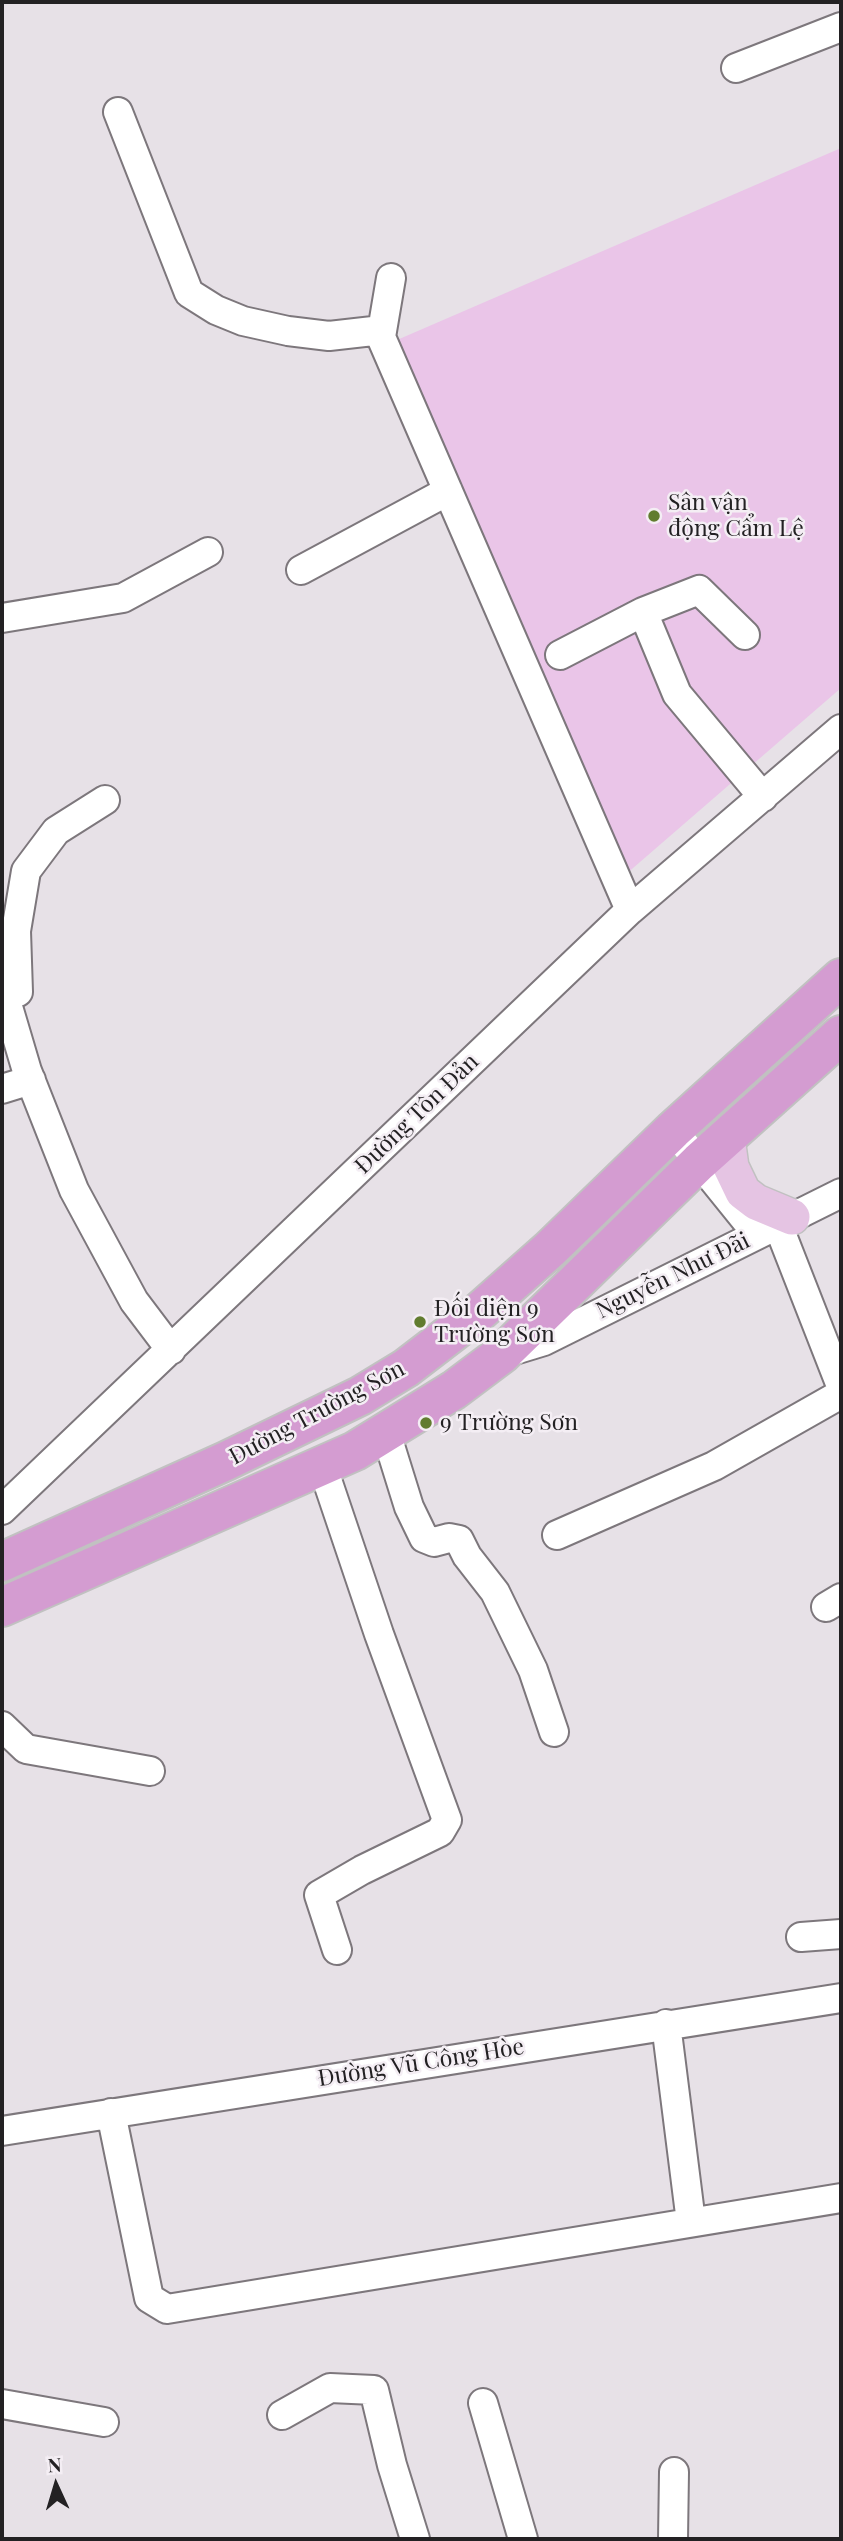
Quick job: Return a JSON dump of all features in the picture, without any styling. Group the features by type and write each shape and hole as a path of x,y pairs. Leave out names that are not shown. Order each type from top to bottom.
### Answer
{"highway":[{"name":"Đường Trường Sơn","path":"2,1562 226,1461 360,1396 406,1368 479,1312 539,1259 673,1130 841,978"},
{"name":"Đường Trường Sơn","path":"2,1607 322,1465 386,1433 454,1390 502,1354 699,1163 841,1035"}],"main road":[{"path":"727,1138 731,1167 743,1192 756,1202 776,1225"}],"street":[{"path":"736,68 841,27"},
{"path":"118,112 189,293 216,310 243,321 288,331 330,336 382,330"},
{"path":"391,278 381,337 630,910"},
{"path":"301,570 448,491"},
{"path":"2,618 123,598 208,552"},
{"path":"560,655 643,612 699,590 745,635"},
{"path":"643,612 677,694 763,797"},
{"name":"Đường Tôn Đản","path":"2,1510 630,910 841,729"},
{"path":"18,1041 16,931 26,871 56,831 105,800"},
{"path":"2,967 6,1000 18,1041 74,1190 134,1301 171,1350"},
{"path":"2,1089 31,1080"},
{"path":"673,1130 699,1163 776,1225 841,1386"},
{"name":"Nguyễn Như Đãi","path":"502,1354 544,1341 841,1193"},
{"path":"557,1535 714,1466 841,1394"},
{"path":"386,1433 410,1507 424,1538 434,1542 449,1538 459,1540 467,1556 495,1592 533,1670 554,1732"},
{"path":"322,1465 379,1634 447,1820 440,1832 318,1895 337,1950"},
{"path":"2,1726 26,1749 150,1771"},
{"path":"801,1937 841,1934"},
{"name":"Đường Vũ Công Hòe","path":"2,2131 841,1998"},
{"path":"666,2024 691,2222"},
{"path":"111,2113 149,2298 167,2309 841,2198"},
{"path":"282,2415 330,2388 374,2390 392,2465 415,2539"},
{"path":"483,2403 523,2539"},
{"path":"2,2404 104,2422"},
{"path":"673,2539 674,2472"}],"shaded area":[{"name":"Sân vận động Cẩm Lệ","path":"841,148 841,688 625,875 390,343"}],"place":[{"name":"Sân vận động Cẩm Lệ","path":"654,516"},
{"name":"Đối diện 9 Trường Sơn","path":"420,1322"},
{"name":"9 Trường Sơn","path":"426,1423"}]}
